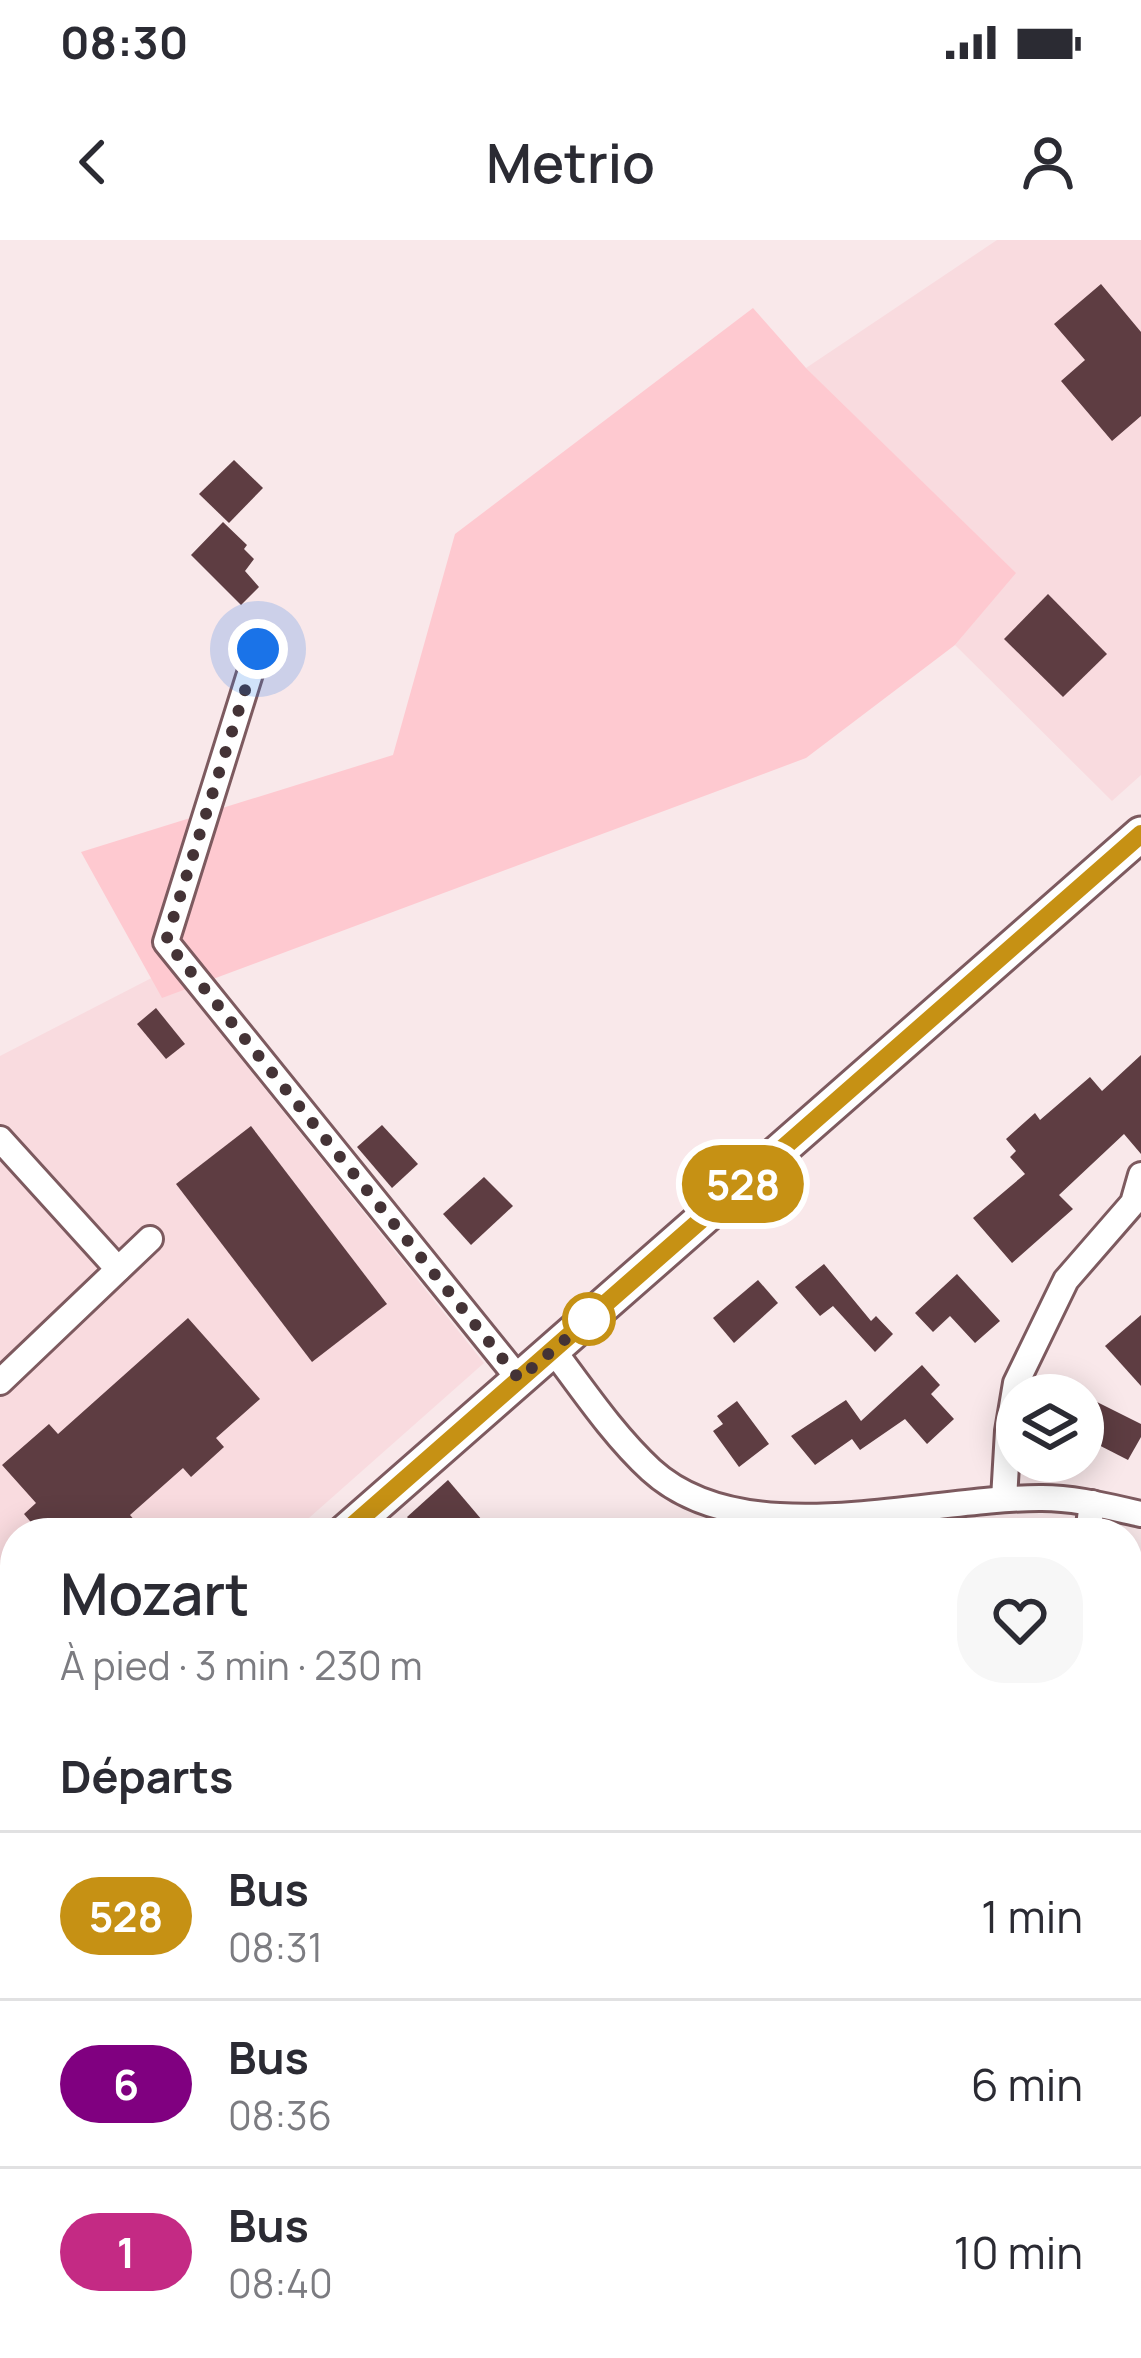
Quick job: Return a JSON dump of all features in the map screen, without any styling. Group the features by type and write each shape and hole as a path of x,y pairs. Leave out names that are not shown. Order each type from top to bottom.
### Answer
{"main road":[{"path":"361,1518 1141,834"}],"street":[{"path":"258,649 166,941 519,1379"},
{"path":"0,1139 118,1269"},
{"path":"1004,1499 1016,1382 1066,1280 1137,1204 1141,1174"},
{"path":"0,1382 150,1239"},
{"path":"553,1350 654,1473 733,1518"},
{"path":"801,1518 1046,1498 1141,1514"},
{"path":"1090,1518 1092,1503"}],"shaded area":[{"path":"997,240 1141,240 1141,775 1112,801 955,645 1015,573 806,368"},
{"path":"753,308 806,368 1016,573 955,645 806,758 162,998 81,852 393,755 455,534"},
{"path":"169,969 484,1363 309,1518 0,1518 0,1056"}],"building":[{"path":"1101,284 1141,332 1141,416 1112,441 1061,381 1085,360 1054,324"},
{"path":"234,460 263,488 229,523 199,494"},
{"path":"223,522 247,545 244,549 254,559 245,571 259,587 241,605 191,555"},
{"path":"1048,594 1107,654 1063,697 1004,639"},
{"path":"156,1008 185,1044 166,1059 137,1024"},
{"path":"1141,1055 1141,1154 1124,1134 1059,1195 1073,1209 1012,1263 973,1218 1025,1174 1010,1157 1016,1151 1006,1139 1035,1113 1040,1120 1090,1077 1102,1091"},
{"path":"382,1125 418,1164 392,1188 357,1147"},
{"path":"251,1126 387,1304 312,1362 176,1184"},
{"path":"484,1177 513,1206 471,1245 443,1214"},
{"path":"824,1264 871,1321 876,1316 893,1334 875,1352 833,1306 820,1316 795,1287"},
{"path":"957,1274 1000,1321 975,1343 950,1316 933,1332 915,1313"},
{"path":"758,1280 778,1303 734,1343 713,1318"},
{"path":"1141,1315 1141,1386 1105,1346"},
{"path":"188,1318 260,1399 216,1438 224,1447 191,1477 183,1468 130,1515 133,1518 27,1518 24,1514 36,1503 2,1465 49,1424 58,1434"},
{"path":"922,1365 940,1385 931,1394 954,1419 927,1444 905,1419 860,1450 852,1439 815,1465 791,1436 846,1400 861,1421"},
{"path":"737,1401 769,1444 739,1467 713,1431 723,1424 717,1416"},
{"path":"1104,1406 1141,1424 1141,1437 1128,1460 1104,1448"},
{"path":"448,1480 480,1518 408,1518"}],"bus line":[{"name":"528","path":"361,1518 1141,834"}],"route":[{"path":"258,649 166,941 519,1379 589,1319"}]}
